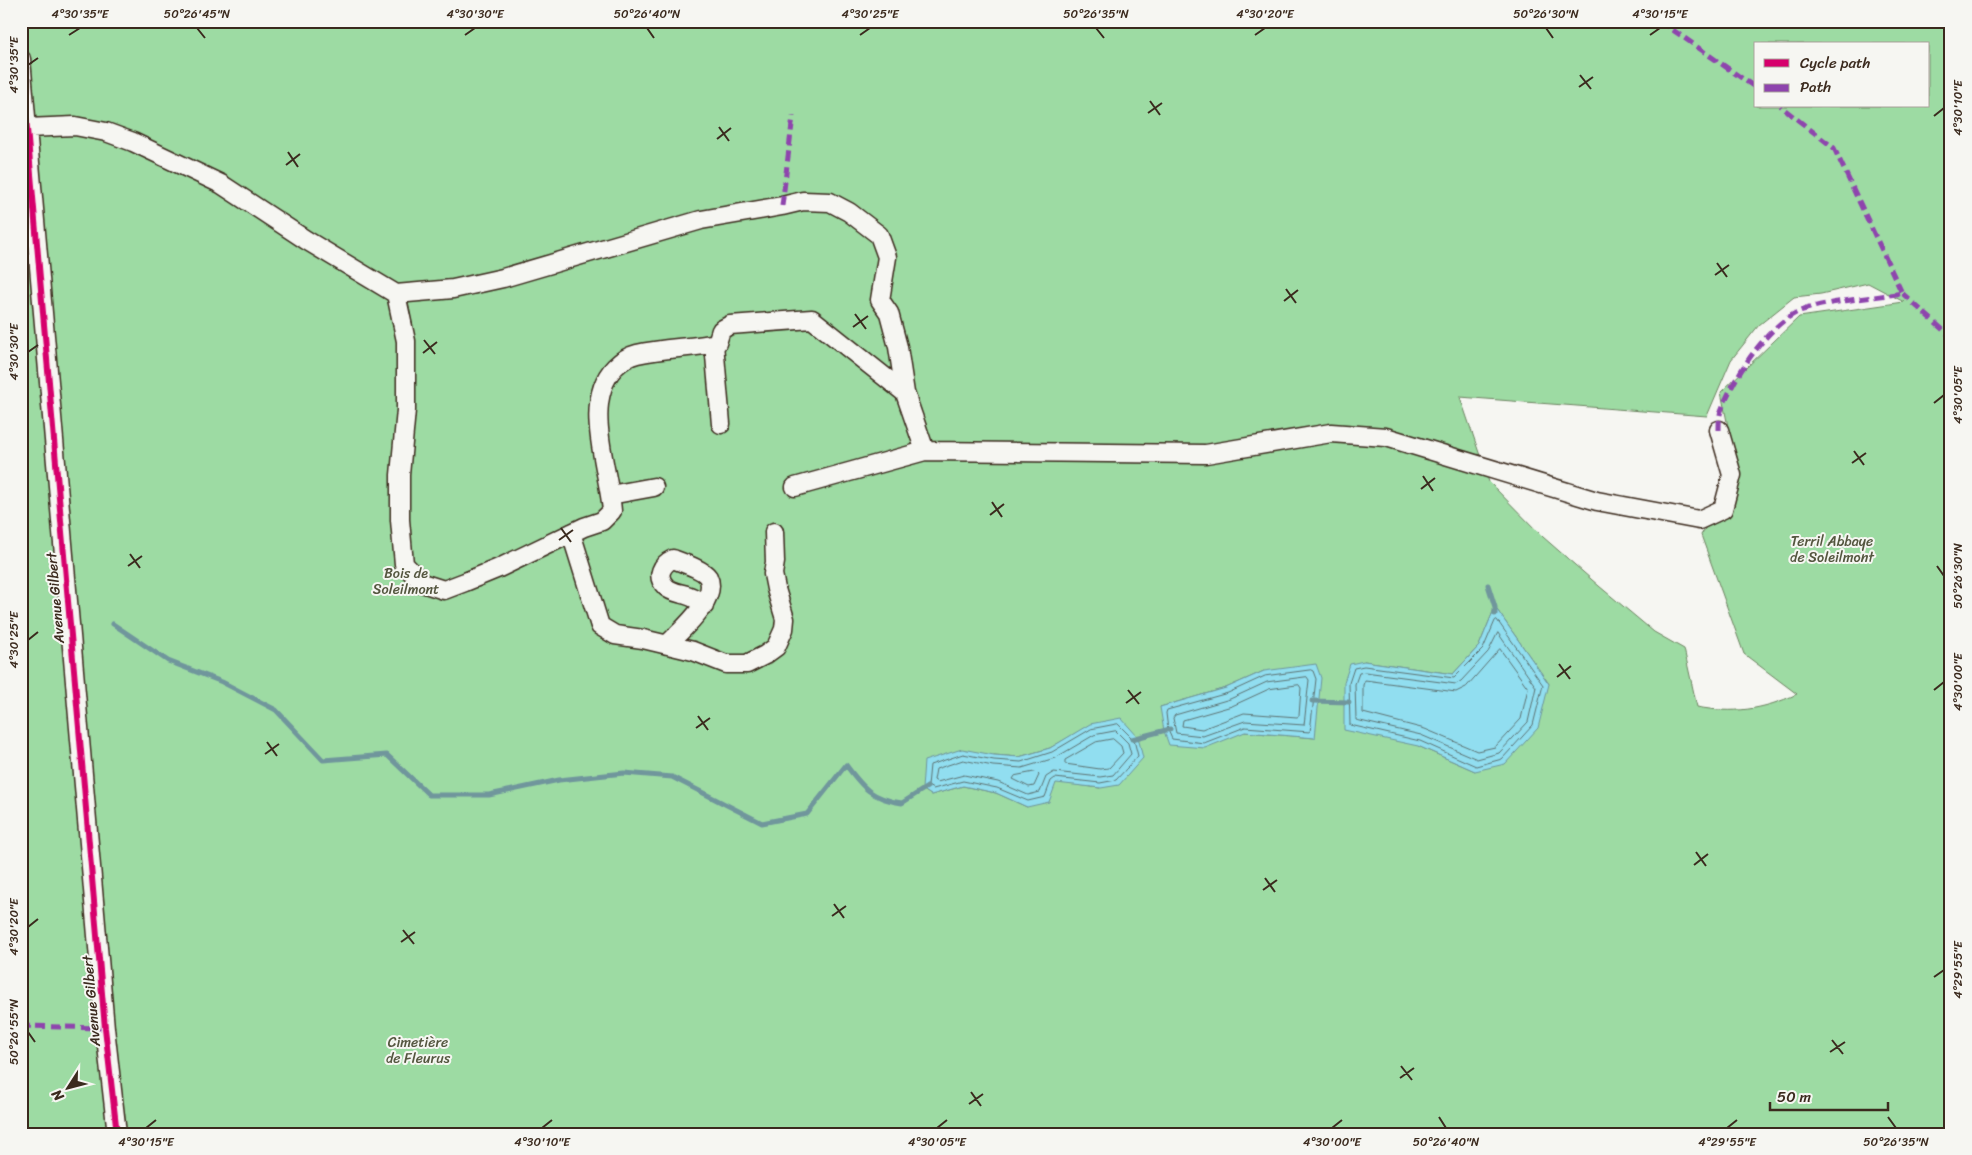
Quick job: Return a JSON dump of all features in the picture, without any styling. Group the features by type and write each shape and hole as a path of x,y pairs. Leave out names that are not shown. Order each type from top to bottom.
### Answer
{"street":[{"name":"Avenue Gilbert","path":"21,59 105,1028 117,1134"},
{"path":"27,128 75,126 106,132 132,142 221,184 306,240 396,294 453,288 503,278 701,220 803,201 830,202 849,212 879,235 887,258 880,300 889,313 898,347 905,393 925,451"},
{"path":"396,294 406,342 406,410 400,476 400,520 404,564 422,583 444,590 602,521 612,511 600,434 599,410 602,390 606,379 622,360 636,354 714,344 717,343 721,330 730,325 812,319 905,393"},
{"path":"714,344 721,424"},
{"path":"795,487 925,451 1206,454 1331,433 1386,437 1597,501 1699,520 1723,510 1732,475 1719,430"},
{"path":"610,495 654,487"},
{"path":"571,533 600,626 615,635 667,644 694,651 726,664 747,664 776,647 784,629 785,619 773,574 775,562 774,532"},
{"path":"667,644 704,606"}],"green space":[{"name":"Bois de Soleilmont","path":"21,21 1951,21 1951,1134 21,1134","holes":["1868,283 1904,302 1799,317 1721,392 1738,476 1701,535 1744,654 1797,694 1772,704 1748,709 1723,710 1697,707 1684,649 1654,632 1599,586 1543,537 1489,482 1460,397 1707,416 1731,360 1759,325 1794,297 1821,294","1495,607 1549,684 1475,771 1418,746 1364,661 1453,674 1479,646","1264,671 1315,738 1245,732 1160,707 1226,688","1090,725 1100,788 1056,782 1027,807 996,793 963,786 931,795 922,789 994,755 1019,757 1050,748"]}],"water":[{"path":"1495,607 1549,684 1538,728 1505,764 1475,771 1418,746 1344,730 1344,682 1350,664 1364,661 1453,674 1479,646"},
{"path":"1316,664 1321,678 1315,738 1245,732 1205,748 1169,745 1164,731 1160,707 1226,688 1264,671"},
{"path":"1121,718 1138,737 1143,758 1119,785 1101,788 1056,783 1049,802 1027,807 996,793 963,786 931,795 922,789 924,761 962,749 1019,757 1050,748 1090,724"}],"waterway":[{"path":"1488,585 1495,607 1495,614"},
{"path":"113,624 168,661 222,682 276,710 323,760 387,755 429,795 489,795 559,780 624,773 672,777 762,823 807,814 846,765 863,786 883,799 902,803 927,787"},
{"path":"1312,701 1349,702"},
{"path":"1132,739 1170,729"}],"marked path":[{"path":"1660,21 1754,87"},
{"path":"1719,430 1721,411 1734,383 1764,340 1788,318 1800,311 1823,305 1902,293 1834,148 1783,108"},
{"path":"782,206 793,116"},
{"path":"1902,293 1951,337"},
{"path":"21,1026 105,1028"}],"cycle path":[{"path":"21,59 105,1028 117,1134"}],"park label":[{"name":"Terril Abbaye de Soleilmont","path":"1832,550"},
{"name":"Cimetière de Fleurus","path":"418,1050"}]}
